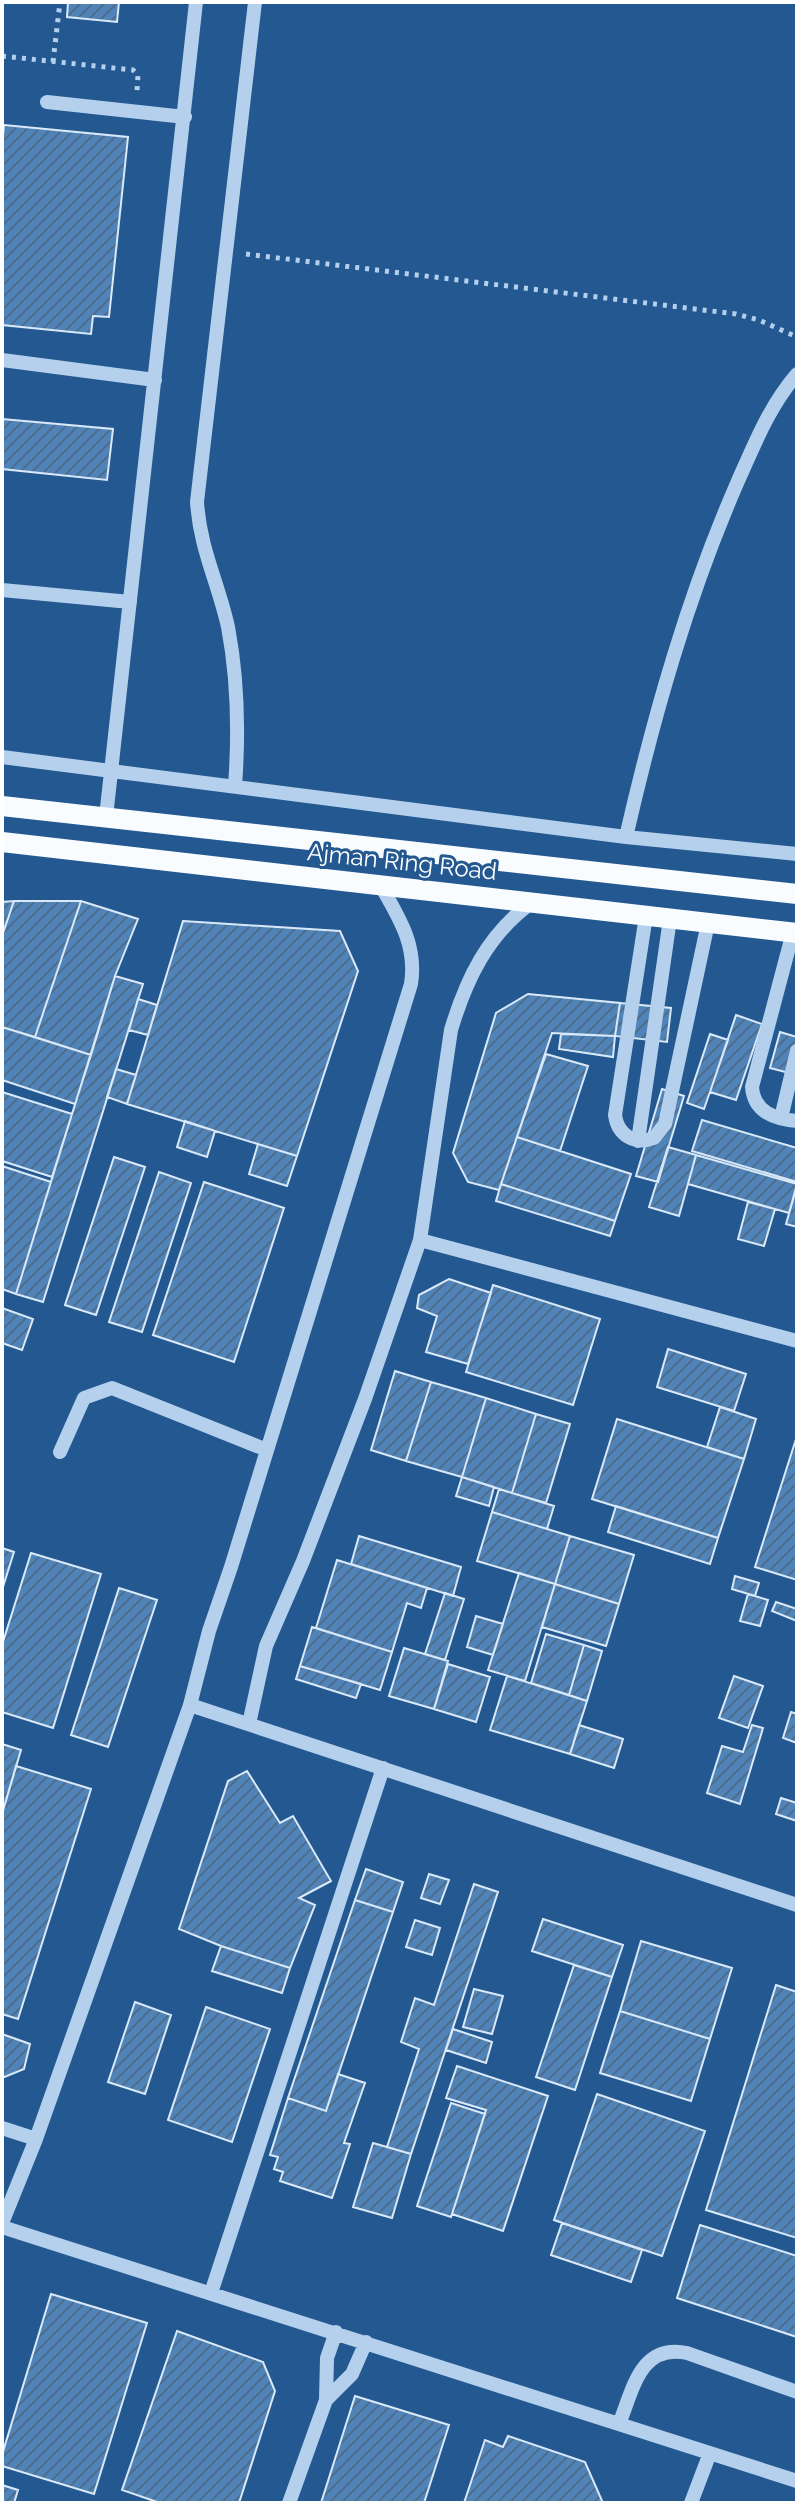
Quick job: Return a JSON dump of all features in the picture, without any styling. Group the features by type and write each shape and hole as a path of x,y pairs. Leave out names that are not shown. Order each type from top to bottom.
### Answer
{"main road":[{"name":"Ajman Ring Road","path":"2,806 797,894"},
{"name":"Ajman Ring Road","path":"2,842 795,933"}],"street":[{"path":"106,817 196,2"},
{"path":"235,786 238,705 234,665 220,599 203,548 197,502 255,2"},
{"path":"47,102 185,117"},
{"path":"2,360 155,380"},
{"path":"626,837 661,698 705,563 770,411 797,374"},
{"path":"2,590 130,602"},
{"path":"2,757 626,837 797,854"},
{"path":"381,886 405,928 412,948 414,967 411,984 209,1631 190,1705 36,2139 2,2225 797,2481"},
{"path":"249,1724 266,1646 303,1561 354,1428 420,1240 451,1030 459,1005 474,969 496,935 514,915 531,903"},
{"path":"646,916 616,1109 619,1130 624,1136 638,1141 654,1138 665,1124 708,923"},
{"path":"638,1141 670,919"},
{"path":"795,933 753,1080 752,1096 767,1114 797,1121"},
{"path":"781,1118 797,1051"},
{"path":"420,1240 797,1341"},
{"path":"60,1452 84,1398 112,1388 267,1450"},
{"path":"190,1705 797,1905"},
{"path":"211,2293 383,1768"},
{"path":"2,2128 36,2139"},
{"path":"289,2503 326,2400 327,2358 336,2332"},
{"path":"326,2400 352,2374 366,2342"},
{"path":"619,2424 641,2370 661,2352 674,2350 687,2353 797,2392"},
{"path":"691,2503 710,2453"}],"path":[{"path":"53,62 60,2"},
{"path":"2,56 133,70 139,79 135,112"},
{"path":"226,252 725,313 759,320 797,337"}],"building":[{"path":"68,2 119,2 117,22 67,17"},
{"path":"4,125 128,137 109,317 93,316 91,334 2,325"},
{"path":"2,419 113,429 107,480 2,469"},
{"path":"14,901 81,901 35,1037 2,1027 2,936"},
{"path":"14,901 2,936 2,902"},
{"path":"81,901 138,919 115,976 91,1055 35,1037"},
{"path":"183,921 340,931 358,971 297,1156 127,1104"},
{"path":"115,976 143,984 43,1302 16,1294"},
{"path":"528,994 620,1003 615,1036 552,1033 499,1190 468,1182 453,1153 496,1013"},
{"path":"138,999 157,1005 148,1035 129,1030"},
{"path":"620,1003 671,1008 667,1042 615,1036"},
{"path":"736,1015 762,1024 736,1100 710,1092"},
{"path":"2,1027 91,1055 75,1104 2,1080"},
{"path":"780,1032 797,1037 797,1075 770,1068"},
{"path":"561,1034 615,1036 613,1057 559,1049"},
{"path":"710,1034 728,1040 704,1109 687,1103"},
{"path":"546,1054 588,1066 560,1151 517,1137"},
{"path":"116,1069 136,1075 127,1104 107,1097"},
{"path":"662,1089 684,1096 658,1182 636,1176"},
{"path":"2,1092 72,1114 52,1177 2,1161"},
{"path":"702,1120 797,1148 797,1182 692,1151"},
{"path":"185,1121 215,1131 207,1157 177,1147"},
{"path":"517,1137 631,1174 615,1221 501,1184"},
{"path":"258,1144 297,1156 287,1186 249,1174"},
{"path":"668,1147 696,1155 679,1216 649,1207"},
{"path":"696,1155 797,1184 789,1213 688,1184"},
{"path":"114,1157 145,1167 96,1315 65,1305"},
{"path":"2,1166 51,1182 16,1294 2,1289"},
{"path":"159,1172 191,1183 142,1332 109,1322"},
{"path":"204,1182 284,1208 234,1362 153,1335"},
{"path":"501,1184 615,1221 610,1236 496,1201"},
{"path":"797,1194 797,1227 786,1224"},
{"path":"748,1202 775,1209 764,1246 738,1239"},
{"path":"449,1279 491,1293 468,1364 426,1352 437,1316 417,1308 419,1295"},
{"path":"493,1285 600,1319 573,1405 466,1372"},
{"path":"2,1308 33,1319 22,1350 2,1343"},
{"path":"668,1349 746,1374 734,1411 657,1387"},
{"path":"395,1371 431,1382 406,1461 371,1450"},
{"path":"431,1382 486,1398 462,1477 406,1461"},
{"path":"486,1398 536,1414 512,1493 462,1477"},
{"path":"720,1407 756,1419 744,1459 707,1447"},
{"path":"536,1414 570,1424 546,1503 512,1493"},
{"path":"617,1419 744,1459 718,1538 592,1499"},
{"path":"797,1436 797,1580 755,1567"},
{"path":"462,1477 494,1487 489,1506 456,1496"},
{"path":"499,1489 554,1506 547,1529 492,1512"},
{"path":"616,1506 718,1538 710,1564 608,1532"},
{"path":"492,1512 570,1536 555,1584 477,1561"},
{"path":"359,1536 461,1567 453,1596 351,1564"},
{"path":"570,1536 634,1555 619,1604 555,1584"},
{"path":"2,1548 14,1552 2,1590"},
{"path":"31,1553 101,1574 53,1728 2,1712 2,1645"},
{"path":"337,1560 427,1588 421,1608 407,1603 392,1652 316,1628"},
{"path":"519,1573 555,1584 525,1681 488,1670"},
{"path":"735,1576 759,1583 755,1596 732,1589"},
{"path":"555,1584 619,1604 606,1646 542,1627"},
{"path":"119,1588 157,1600 108,1747 71,1735"},
{"path":"445,1593 464,1599 445,1660 425,1654"},
{"path":"748,1594 768,1600 760,1626 740,1621"},
{"path":"776,1602 797,1609 797,1621 772,1611"},
{"path":"476,1616 503,1624 493,1655 467,1647"},
{"path":"312,1627 392,1652 380,1690 300,1666"},
{"path":"546,1634 584,1645 569,1695 531,1683"},
{"path":"584,1645 602,1651 587,1701 569,1695"},
{"path":"404,1648 448,1661 434,1709 389,1696"},
{"path":"448,1664 490,1677 476,1722 434,1709"},
{"path":"300,1666 361,1684 356,1698 296,1679"},
{"path":"507,1676 587,1701 570,1754 490,1730"},
{"path":"734,1676 763,1686 748,1728 719,1718"},
{"path":"791,1712 797,1714 797,1743 783,1738"},
{"path":"579,1725 623,1739 614,1768 570,1754"},
{"path":"752,1725 763,1728 740,1804 707,1793 722,1746 743,1752"},
{"path":"2,1744 21,1750 2,1814"},
{"path":"16,1766 91,1789 18,2019 2,2014 2,1814"},
{"path":"247,1771 280,1823 293,1816 331,1881 299,1898 315,1905 290,1968 179,1929 228,1781"},
{"path":"781,1798 797,1803 797,1821 776,1814"},
{"path":"366,1869 403,1882 393,1912 355,1900"},
{"path":"429,1874 449,1880 440,1904 421,1898"},
{"path":"474,1884 498,1892 411,2154 387,2147 419,2049 401,2042 415,1998 434,2005"},
{"path":"355,1900 393,1912 326,2111 288,2098"},
{"path":"543,1919 623,1945 612,1977 532,1951"},
{"path":"415,1920 440,1928 432,1955 406,1947"},
{"path":"641,1941 732,1968 710,2039 620,2011"},
{"path":"221,1946 290,1968 282,1993 212,1971"},
{"path":"574,1965 612,1977 575,2090 536,2077"},
{"path":"776,1985 797,1992 797,2238 706,2210"},
{"path":"474,1989 503,1996 492,2034 463,2027"},
{"path":"135,2002 171,2015 145,2094 108,2082"},
{"path":"206,2007 270,2029 232,2142 168,2120"},
{"path":"620,2011 710,2039 691,2101 600,2073"},
{"path":"453,2029 492,2042 486,2063 446,2050"},
{"path":"2,2034 30,2044 24,2069 2,2078"},
{"path":"457,2066 548,2096 503,2231 452,2214 486,2110 446,2098"},
{"path":"338,2074 365,2083 344,2143 350,2144 332,2198 280,2181 283,2172 274,2169 278,2157 270,2155 288,2098 326,2111"},
{"path":"597,2094 705,2131 662,2256 554,2220"},
{"path":"451,2103 485,2114 451,2217 417,2206"},
{"path":"373,2143 411,2154 392,2218 353,2207"},
{"path":"562,2223 642,2250 631,2282 551,2255"},
{"path":"700,2225 797,2256 797,2337 677,2298"},
{"path":"51,2294 147,2323 94,2494 2,2466 2,2455"},
{"path":"177,2331 263,2362 275,2391 239,2503 160,2503 122,2490"},
{"path":"355,2396 449,2425 424,2503 321,2503"},
{"path":"508,2436 585,2462 603,2503 464,2503 485,2440 503,2447"},
{"path":"2,2485 18,2490 14,2503 2,2503"}]}
